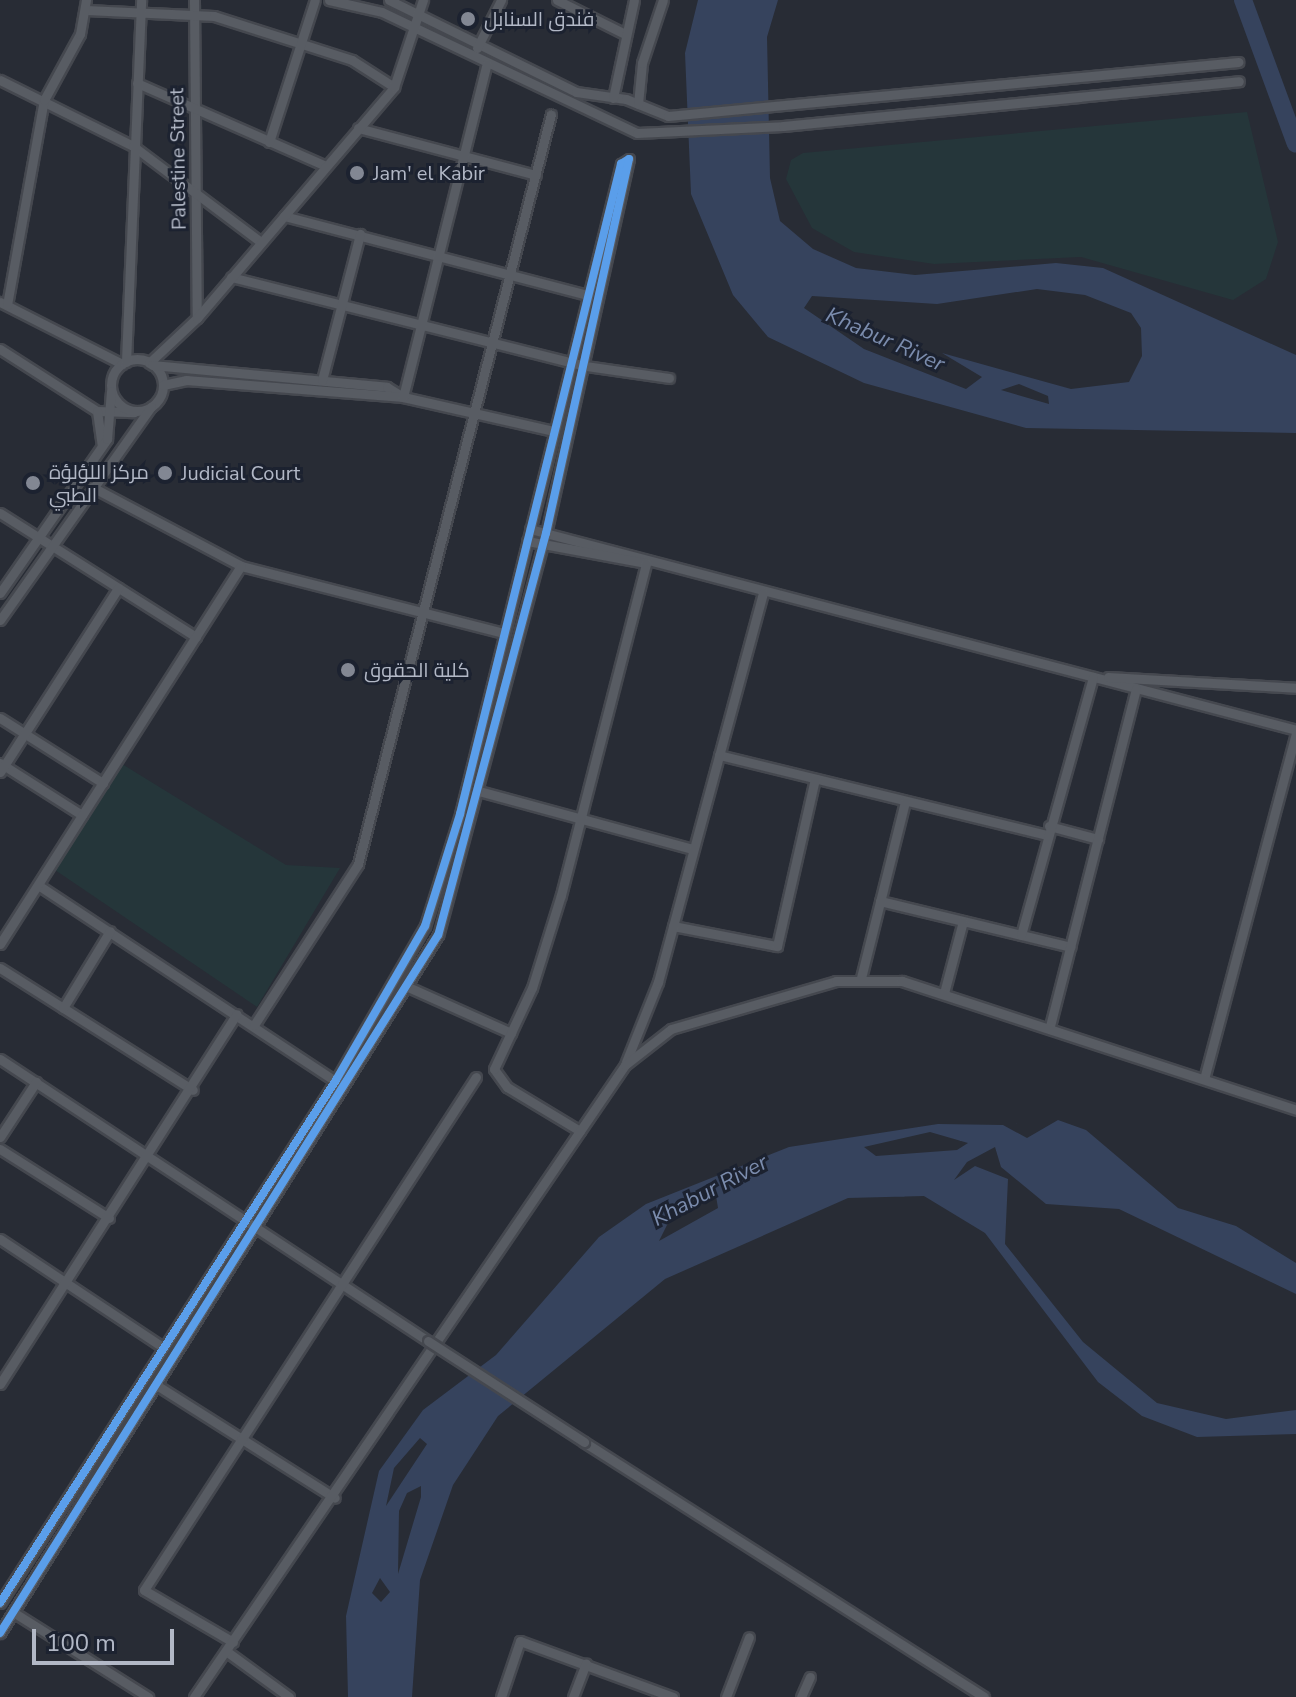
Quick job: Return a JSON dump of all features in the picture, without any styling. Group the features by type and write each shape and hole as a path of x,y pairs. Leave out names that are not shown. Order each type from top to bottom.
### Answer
{"street":[{"name":"Palestine Street","path":"194,0 197,318"},
{"path":"269,142 315,0"},
{"path":"329,0 363,4 615,128 679,132 783,126 1239,81"},
{"path":"389,0 490,55 576,92 613,98 677,116 783,109 1238,62"},
{"path":"151,364 197,318 394,87 423,0"},
{"path":"477,48 501,0"},
{"path":"557,0 623,33"},
{"path":"613,98 623,33 634,0"},
{"path":"638,104 644,52 663,0"},
{"path":"394,87 352,60 302,41 194,11 141,5 86,5 44,100 4,303 124,363 387,387 403,397"},
{"path":"0,593 36,537 100,452 113,415 111,391 124,363 141,5"},
{"path":"403,397 490,55"},
{"path":"0,80 133,146 197,199 261,242"},
{"path":"137,83 196,112 326,166"},
{"path":"813,106 815,123"},
{"path":"254,1025 358,864 477,413 551,114"},
{"path":"358,128 536,175"},
{"path":"0,1603 336,1080 434,902 621,164 629,159 586,366 546,533 447,914 408,987 260,1228 0,1633"},
{"path":"284,216 512,272 588,295"},
{"path":"322,380 360,234"},
{"path":"231,277 586,366 669,378"},
{"path":"0,349 97,411 113,415 151,407"},
{"path":"151,364 163,385"},
{"path":"0,620 48,545 151,407 163,385 186,380 403,397 554,431"},
{"path":"111,391 121,406 139,411"},
{"path":"97,411 100,452"},
{"path":"92,487 241,566 504,633"},
{"path":"0,513 196,637"},
{"path":"530,529 646,563 1296,732 1204,1079"},
{"path":"527,541 646,563"},
{"path":"580,1131 498,1078 497,1060 540,964 646,563"},
{"path":"0,944 241,566"},
{"path":"82,815 1,767 118,588"},
{"path":"194,1697 335,1498 625,1065 673,926 763,593"},
{"path":"1088,676 1296,688"},
{"path":"1021,935 1088,676"},
{"path":"1050,1026 1136,689"},
{"path":"0,718 103,783"},
{"path":"719,755 905,801 1098,839"},
{"path":"673,926 777,946 815,779"},
{"path":"479,791 692,849"},
{"path":"861,978 905,801"},
{"path":"38,885 346,1088"},
{"path":"880,901 1071,947"},
{"path":"944,993 963,921"},
{"path":"63,1008 110,931"},
{"path":"0,968 193,1090"},
{"path":"625,1065 685,1023 861,978 944,993 1296,1110"},
{"path":"408,987 511,1033"},
{"path":"0,1384 151,1156 237,1014"},
{"path":"0,1059 428,1341 984,1697"},
{"path":"289,1697 229,1646 144,1590 476,1077"},
{"path":"0,1137 36,1082"},
{"path":"0,1149 109,1218"},
{"path":"0,1239 164,1348"},
{"path":"158,1386 335,1498"},
{"path":"13,1612 148,1697"},
{"path":"726,1697 749,1637"},
{"path":"501,1697 520,1641 586,1663 650,1693 673,1697"},
{"path":"573,1697 586,1663"},
{"path":"801,1697 810,1677"}],"shaded area":[{"path":"1247,112 1278,242 1266,279 1233,300 1081,257 934,264 854,252 812,228 786,179 791,160 803,153"},
{"path":"122,764 286,865 340,868 257,1007 55,870"}],"water":[{"path":"698,0 778,0 767,37 770,178 780,221 813,249 856,268 915,275 1056,263 1103,268 1296,355 1296,433 1026,428 864,383 768,337 733,295 691,194 685,53","holes":["1037,289 1085,295 1131,313 1141,328 1142,356 1129,382 1071,389 942,353 982,377 966,389 864,349 804,308 812,296 937,304","1019,384 1048,396 1049,404 1001,390"]},
{"name":"Khabur River","path":"1058,1120 1086,1130 1178,1208 1236,1226 1296,1263 1296,1294 1119,1209 1046,1204 1001,1167 995,1147 967,1162 954,1180 975,1166 1008,1179 1005,1244 1083,1342 1157,1403 1226,1419 1296,1410 1296,1434 1197,1437 1142,1416 1098,1382 985,1233 924,1196 848,1198 665,1279 498,1416 453,1485 420,1580 412,1697 348,1697 346,1616 379,1471 423,1410 496,1355 599,1237 646,1204 789,1147 938,1124 1003,1125 1027,1138","holes":["930,1132 968,1143 957,1150 876,1156 864,1147","701,1196 716,1196 718,1208 659,1241 672,1215","420,1438 427,1444 386,1506 394,1468","421,1486 421,1497 398,1574 399,1511 407,1493","380,1578 390,1592 381,1602 372,1593"]}],"waterway":[{"path":"1243,0 1296,144"}],"cycle path":[{"path":"0,1603 336,1080 425,926 460,814 621,164 629,159 546,533 438,935 0,1633"}],"place":[{"name":"فندق السنابل","path":"468,19"},
{"name":"Jam' el Kabir","path":"357,173"},
{"name":"Judicial Court","path":"165,473"},
{"name":"مركز اللؤلؤة الطبي","path":"33,483"},
{"name":"كلية الحقوق","path":"348,670"}]}
